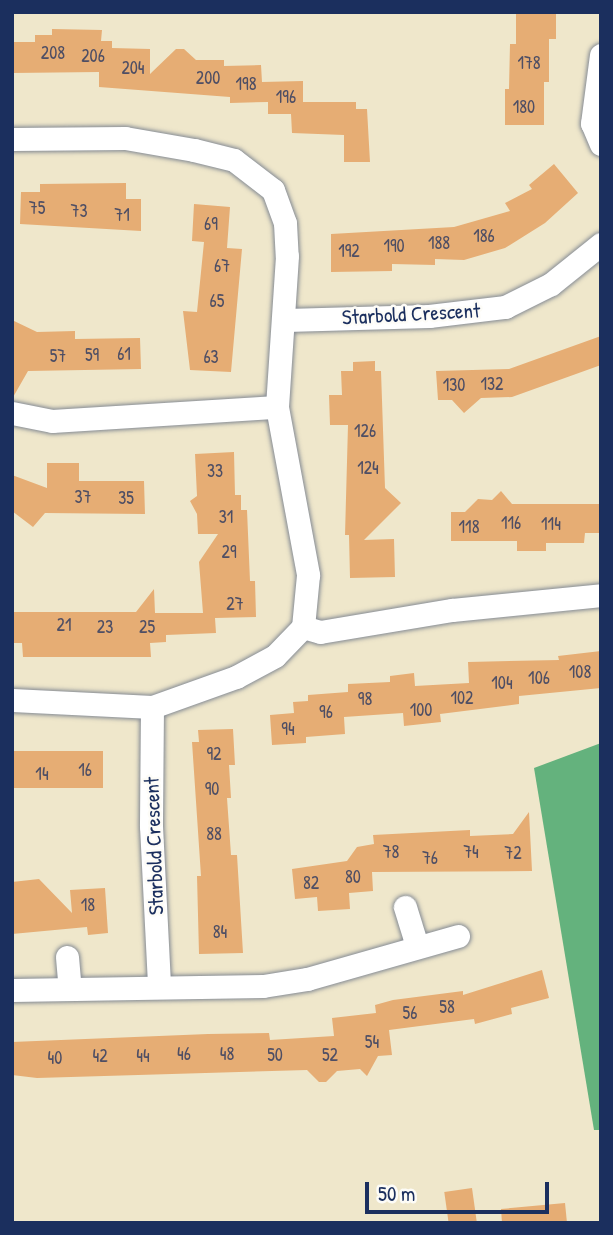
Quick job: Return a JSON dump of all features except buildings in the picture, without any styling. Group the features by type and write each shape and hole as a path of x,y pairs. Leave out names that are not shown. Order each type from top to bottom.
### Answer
{"street":[{"path":"601,55 592,123 601,144"},
{"path":"12,139 125,138 234,160 254,172 273,190 285,223 286,320 277,407 308,575 303,627 275,656 236,677 152,707 12,700"},
{"name":"Starbold Crescent","path":"286,320 429,316 505,307 551,284 601,244"},
{"path":"12,414 52,421 277,407"},
{"path":"303,627 320,632 452,610 601,595"},
{"name":"Starbold Crescent","path":"152,707 151,826 159,985"},
{"path":"405,907 417,946"},
{"path":"12,990 285,982 458,936"},
{"path":"67,957 70,989"}],"green space":[{"path":"601,743 601,1130 594,1130 534,768"}]}
